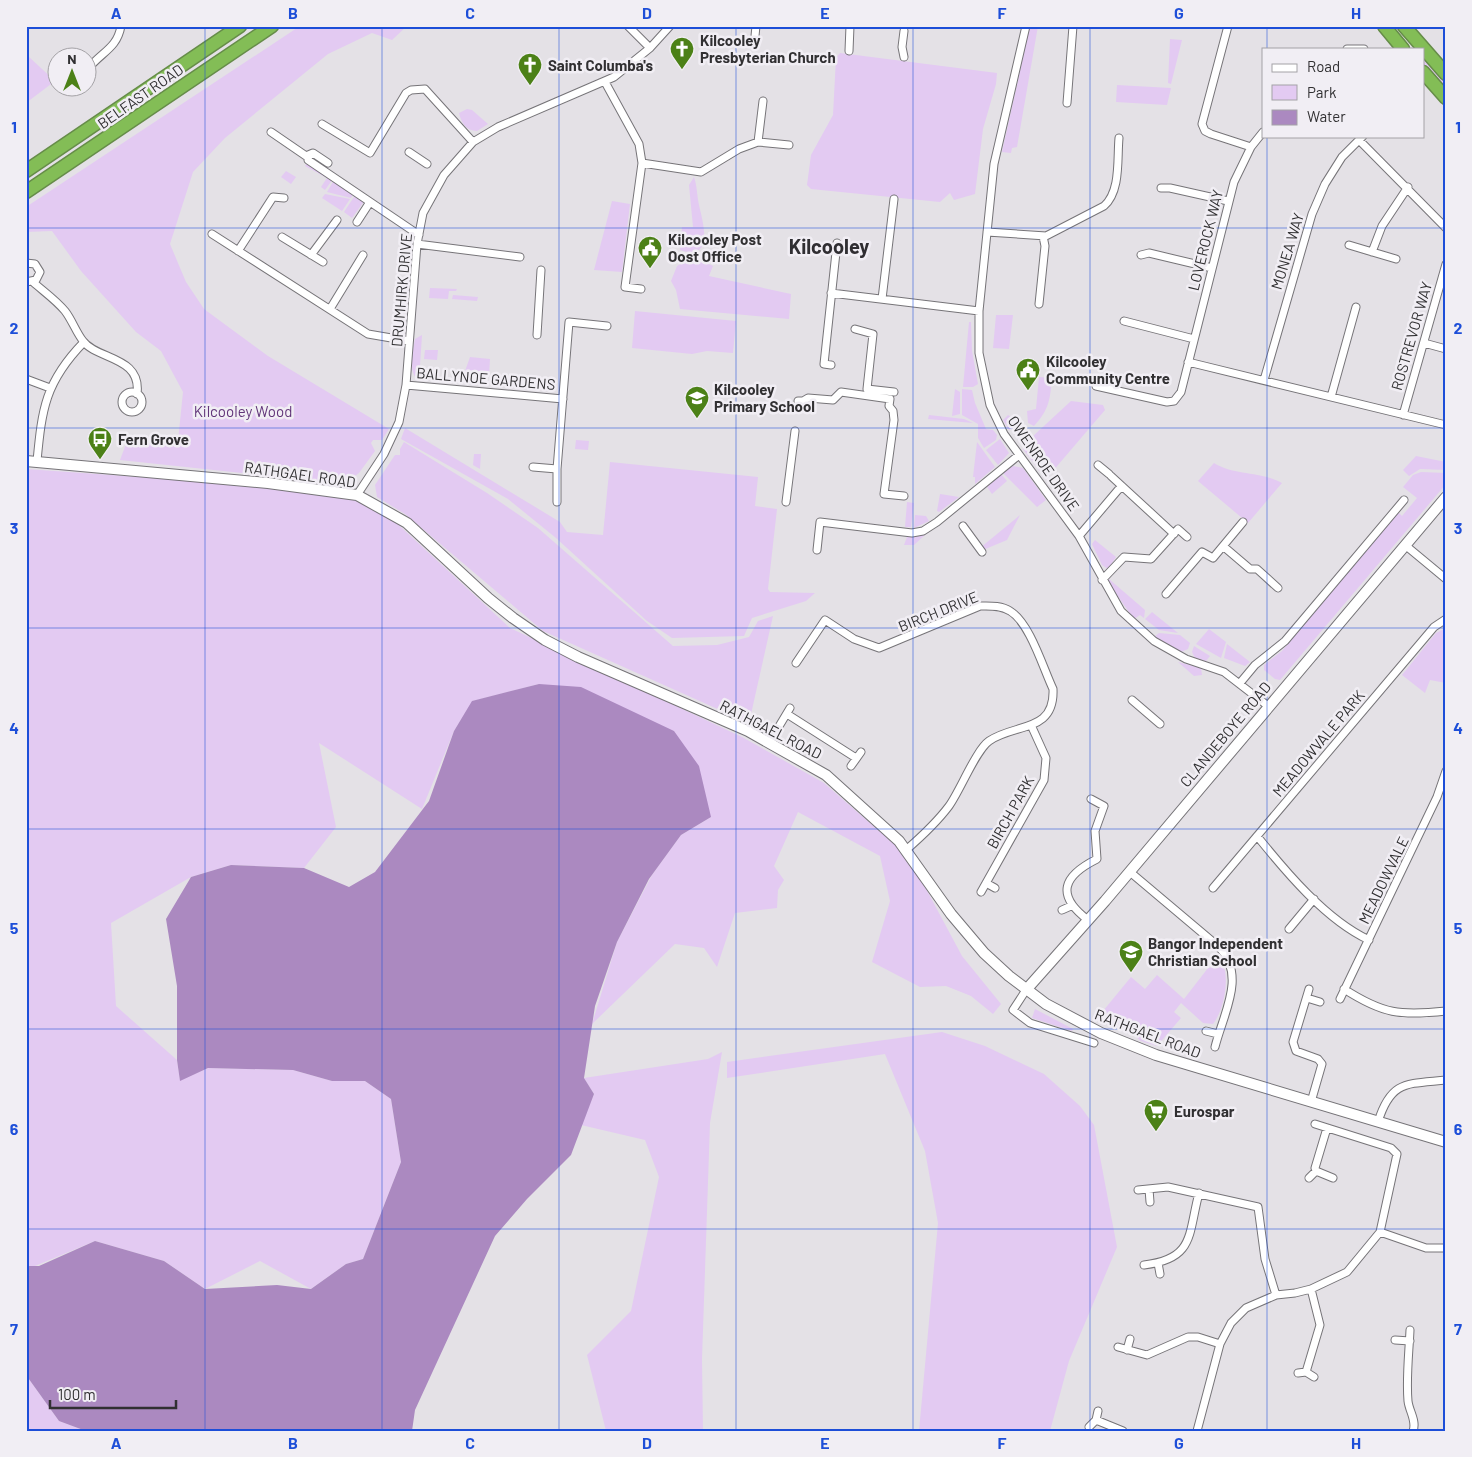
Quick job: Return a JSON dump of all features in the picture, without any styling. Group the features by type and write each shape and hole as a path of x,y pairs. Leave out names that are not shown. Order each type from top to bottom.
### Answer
{"highway":[{"name":"BELFAST ROAD","path":"26,171 240,26"},
{"name":"BELFAST ROAD","path":"26,192 272,26"},
{"path":"1384,26 1402,48"},
{"path":"1404,26 1423,48"},
{"path":"1424,49 1446,74"},
{"path":"1424,73 1446,98"}],"street":[{"path":"98,56 117,42 121,26"},
{"path":"628,26 650,48"},
{"name":"DRUMHIRK DRIVE","path":"357,496 384,454 396,429 406,385 417,244 423,213 444,175 473,142 498,127 605,82 628,68 670,26"},
{"path":"755,36 756,26"},
{"path":"849,51 850,26"},
{"name":"OWENROE DRIVE","path":"1026,26 996,154 979,311 978,353 990,405 1004,434 1079,536 1121,611 1154,641 1186,659 1224,672 1268,706"},
{"path":"1067,104 1073,26"},
{"path":"1228,26 1202,124 1206,131 1211,134 1251,147"},
{"path":"904,31 902,47 904,57"},
{"path":"605,82 639,144 642,163 625,287 641,289"},
{"path":"322,124 370,153 406,93 411,90 425,89 473,142"},
{"path":"758,142 763,101"},
{"path":"271,132 306,156 314,153 328,163"},
{"name":"LOVEROCK WAY","path":"1096,386 1167,402 1174,401 1180,392 1234,182 1251,147 1262,133"},
{"path":"987,232 1043,236 1104,206 1110,200 1115,186 1118,138"},
{"path":"1361,138 1446,228"},
{"name":"MONEA WAY","path":"1264,380 1312,214 1325,184 1342,157 1361,138"},
{"path":"642,163 701,172 739,149 758,142 789,145"},
{"path":"409,152 427,164"},
{"path":"309,155 308,160 419,235"},
{"path":"1372,252 1382,226 1408,187"},
{"path":"1161,188 1170,188 1228,201"},
{"path":"238,250 272,197 284,198"},
{"path":"882,299 894,199"},
{"path":"357,222 370,202"},
{"path":"311,255 337,220"},
{"path":"212,234 368,334 409,341"},
{"path":"1039,304 1045,246 1043,236"},
{"path":"282,237 323,262"},
{"path":"832,365 824,364 837,243"},
{"path":"417,244 520,257"},
{"path":"1349,245 1396,259"},
{"path":"1140,255 1149,253 1212,268"},
{"path":"330,309 363,255"},
{"path":"26,263 35,264 39,269 39,275 30,282 65,310 84,342 126,366 136,377 138,384 137,394"},
{"name":"ROSTREVOR WAY","path":"1403,415 1444,277 1446,264"},
{"path":"537,334 541,270"},
{"path":"831,293 979,311"},
{"path":"1331,397 1356,307"},
{"path":"1124,321 1194,339"},
{"name":"BALLYNOE GARDENS","path":"557,502 557,470 570,322 606,326"},
{"path":"855,329 876,334 867,389 894,392"},
{"path":"32,462 42,412 50,388 70,356 84,342"},
{"path":"1424,343 1446,348"},
{"path":"1188,362 1446,425"},
{"path":"26,379 50,388"},
{"name":"BALLYNOE GARDENS","path":"406,385 563,399"},
{"path":"798,401 808,398 832,400 841,392 890,399 889,406 893,411 894,420 884,494 904,496"},
{"path":"786,502 795,431"},
{"path":"817,550 820,522 912,533 923,531 937,522 1019,455"},
{"name":"RATHGAEL ROAD","path":"32,462 268,484 357,496 407,523 488,598 545,640 578,657 725,721 826,775 906,850 956,921 984,953 1026,990 1092,1029 1138,1048 1189,1066 1446,1142"},
{"path":"1098,465 1174,534"},
{"path":"533,467 557,470"},
{"path":"1079,536 1118,490 1123,487"},
{"name":"CLANDEBOYE ROAD","path":"1026,990 1130,872 1446,497"},
{"path":"1240,683 1255,665 1285,641 1404,500"},
{"path":"1166,594 1202,552 1213,558 1243,522"},
{"path":"963,526 982,552"},
{"path":"1102,580 1124,557 1151,559 1178,529 1188,537"},
{"path":"1405,545 1446,580"},
{"path":"1223,546 1250,569 1257,569 1277,585"},
{"name":"BIRCH DRIVE","path":"796,663 825,620 854,639 879,648 980,606 991,605 1009,610 1024,624 1053,689 1054,699 1050,712 1031,725 989,741 949,806 923,835 906,850"},
{"name":"MEADOWVALE PARK","path":"1213,888 1434,627 1446,620"},
{"path":"1132,700 1160,724"},
{"path":"769,743 788,711 856,758"},
{"name":"BIRCH PARK","path":"981,892 1044,780 1046,758 1031,725"},
{"path":"851,766 861,752"},
{"name":"MEADOWVALE","path":"1340,999 1437,797 1446,770"},
{"path":"1437,797 1446,801"},
{"path":"1088,920 1071,906 1067,890 1070,877 1078,869 1097,860 1095,831 1104,806 1090,799"},
{"path":"1257,836 1291,878 1339,920 1369,940"},
{"path":"1130,872 1219,947 1229,961 1232,971 1232,989 1215,1047"},
{"path":"986,883 995,888"},
{"path":"1289,929 1314,899"},
{"path":"1062,910 1071,906"},
{"path":"1309,988 1293,1045 1296,1051 1318,1059 1322,1064 1311,1102"},
{"path":"1344,989 1372,1005 1390,1012 1412,1014 1446,1011"},
{"path":"1026,990 1013,1010 1030,1023 1094,1043"},
{"path":"1306,998 1320,1002"},
{"path":"1206,1030 1218,1034"},
{"path":"1378,1122 1385,1100 1394,1090 1409,1084 1446,1080"},
{"path":"1200,1430 1220,1344 1231,1323 1246,1308 1276,1295 1311,1289 1347,1272 1380,1232 1397,1154 1391,1148 1315,1124"},
{"path":"1309,1178 1316,1172 1327,1128"},
{"path":"1316,1172 1333,1178"},
{"path":"1138,1190 1168,1187 1258,1207 1265,1259 1276,1295"},
{"path":"1149,1189 1150,1202"},
{"path":"1144,1265 1173,1258 1186,1244 1199,1193"},
{"path":"1380,1232 1426,1248 1446,1248"},
{"path":"1158,1263 1160,1274"},
{"path":"1311,1289 1320,1324 1302,1372 1314,1377"},
{"path":"1410,1330 1406,1386 1409,1409 1415,1422 1413,1431"},
{"path":"1118,1347 1147,1355 1188,1337 1198,1337 1220,1344"},
{"path":"1127,1350 1130,1338"},
{"path":"1395,1340 1410,1340"},
{"path":"1090,1427 1096,1420 1098,1411"},
{"path":"1096,1420 1124,1431"}],"green space":[{"name":"Kilcooley Wood","path":"300,26 407,26 392,40 372,33 328,54 225,138 193,172 170,244 186,282 204,309 268,356 389,429 382,440 373,440 371,443 375,451 359,473 344,484 120,460 126,444 178,441 183,392 161,351 136,332 81,271 52,231 26,232 26,207"},
{"path":"1030,26 1038,26 1017,147 1012,148 1011,153 1002,152"},
{"path":"1170,39 1182,40 1171,84 1168,83"},
{"path":"840,53 997,73 996,84 983,129 975,194 954,200 950,193 940,202 811,189 807,185 811,155 833,115 836,58"},
{"path":"28,56 48,75 48,86 26,103"},
{"path":"1424,57 1446,83 1446,90 1424,65"},
{"path":"1117,85 1171,88 1167,105 1116,102"},
{"path":"467,109 472,110 488,124 477,131 467,128 461,120 459,113"},
{"path":"308,162 333,179 325,190 321,187 327,178 305,166"},
{"path":"286,171 296,177 291,184 281,177"},
{"path":"694,177 703,221 704,239 698,251 691,252 680,250 682,227 693,227 689,185"},
{"path":"334,180 354,193 351,198 327,192"},
{"path":"325,194 350,199 342,211 322,198"},
{"path":"356,194 365,200 352,218 344,212"},
{"path":"612,201 630,204 622,272 594,270"},
{"path":"689,259 700,260 713,266 709,276 791,294 789,319 680,309 676,290 671,281 677,266"},
{"path":"430,288 457,289 456,291 449,291 448,299 429,298"},
{"path":"453,295 478,297 477,301 452,299"},
{"path":"635,311 736,321 733,353 707,351 692,354 632,348"},
{"path":"996,315 1013,315 1009,349 993,348"},
{"path":"969,322 971,322 972,351 978,384 973,387 963,387"},
{"path":"422,335 419,381 413,372 412,355 415,339"},
{"path":"425,350 438,350 437,360 424,359"},
{"path":"470,357 490,359 489,376 464,374"},
{"path":"1039,377 1052,378 1046,410 1034,426 1028,423 1027,411 1036,409"},
{"path":"955,389 960,392 960,414 952,416"},
{"path":"962,389 972,390 975,403 986,429 993,430 997,435 996,440 984,448 978,438 978,424 962,415"},
{"path":"1071,401 1103,405 1105,410 1046,479 1023,449 1032,437"},
{"path":"929,415 964,419 973,423 928,419"},
{"path":"1008,415 1020,423 1009,430 1003,420"},
{"path":"405,428 560,522 567,532 603,535 610,462 758,477 755,506 777,509 768,589 770,592 815,593 806,601 752,618 744,636 672,638 647,621 556,538 508,499 401,439"},
{"path":"1000,439 1009,453 998,465 986,450"},
{"path":"576,440 589,441 588,450 575,449"},
{"path":"404,442 487,493 538,528 673,646 717,645 749,637 758,621 773,616 749,723 543,631 405,514 377,497 375,485 395,455 400,455 400,449"},
{"path":"977,442 995,467 975,484 975,477 973,477"},
{"path":"474,454 481,454 480,469 473,465"},
{"path":"1416,456 1446,462 1446,470 1420,469 1409,476 1403,470"},
{"path":"1214,463 1231,470 1274,479 1282,483 1248,523 1198,481"},
{"path":"1013,466 1023,468 1046,500 1037,507 1003,473"},
{"path":"26,469 268,486 353,498 389,516 510,628 742,737 824,783 909,857 962,956 1001,1004 993,1014 971,996 946,986 920,987 872,962 890,901 880,856 798,812 774,866 784,880 778,890 777,908 735,913 717,967 704,948 675,944 592,1024 617,942 652,875 681,835 711,817 539,684 473,701 454,731 422,809 319,743 336,827 304,868 231,865 191,877 111,923 116,1006 177,1060 180,1080 208,1068 293,1070 332,1081 365,1081 391,1099 401,1162 363,1259 346,1264 311,1289 260,1261 205,1289 164,1261 95,1241 35,1266 26,1266"},
{"path":"1421,472 1446,473 1446,484 1280,680 1275,679 1264,670 1264,665 1282,651 1398,512 1402,516 1417,498 1403,487 1413,475"},
{"path":"1001,474 1007,481 992,494 987,487"},
{"path":"940,494 959,497 939,512 937,511"},
{"path":"907,502 914,503 911,527 905,527"},
{"path":"915,515 926,516 929,521 914,528"},
{"path":"1020,515 1007,540 983,550 980,548"},
{"path":"926,534 914,545 904,545 907,537"},
{"path":"1095,540 1116,557 1108,569 1102,565 1092,544"},
{"path":"1109,579 1145,610 1144,618 1140,615 1134,619 1109,584"},
{"path":"1152,612 1178,633 1159,630 1145,619"},
{"path":"1446,628 1446,683 1430,680 1425,693 1402,675 1436,633"},
{"path":"1209,629 1226,642 1221,658 1196,644"},
{"path":"1159,633 1180,635 1190,643 1188,649 1181,652 1154,637"},
{"path":"1227,644 1250,662 1245,666 1224,658"},
{"path":"1194,646 1210,656 1206,661 1195,658 1192,652"},
{"path":"1178,662 1201,668 1202,675 1194,676"},
{"path":"1218,960 1221,960 1224,967 1226,984 1223,1002 1213,1024 1203,1023 1181,1003 1174,1012 1181,1018 1157,1046 1141,1041 1103,1011 1131,977 1145,989 1157,975 1184,999 1208,968 1213,967"},
{"path":"1035,1009 1073,1029 1072,1031 1032,1018"},
{"path":"942,1032 985,1046 1044,1074 1080,1106 1094,1125 1117,1247 1069,1361 1050,1431 919,1431 938,1223 925,1151 885,1054 727,1078 727,1062"},
{"path":"722,1052 710,1123 702,1359 703,1431 606,1431 587,1355 631,1311 659,1177 645,1140 581,1125 594,1094 584,1078 708,1059"},
{"path":"26,1375 59,1421 86,1431 26,1431"}],"water":[{"path":"539,684 581,687 674,731 699,766 711,817 681,835 649,879 617,942 595,1006 584,1078 594,1094 571,1155 527,1199 495,1236 415,1410 412,1431 86,1431 59,1421 26,1375 26,1266 39,1266 95,1241 164,1261 205,1289 277,1285 311,1289 346,1264 363,1259 401,1162 391,1099 365,1081 332,1081 293,1070 208,1068 180,1081 177,1060 177,986 166,919 191,877 231,865 304,868 349,887 375,872 429,801 454,731 472,701"}],"place":[{"name":"Kilcooley Presbyterian Church","path":"682,70"},
{"name":"Saint Columba's","path":"530,86"},
{"name":"Kilcooley Post Oost Office","path":"650,269"},
{"name":"Kilcooley Community Centre","path":"1028,391"},
{"name":"Kilcooley Primary School","path":"697,419"},
{"name":"Fern Grove","path":"100,460"},
{"name":"Bangor Independent Christian School","path":"1131,973"},
{"name":"Eurospar","path":"1156,1132"}],"district":[{"name":"Kilcooley","path":"829,246"}]}
